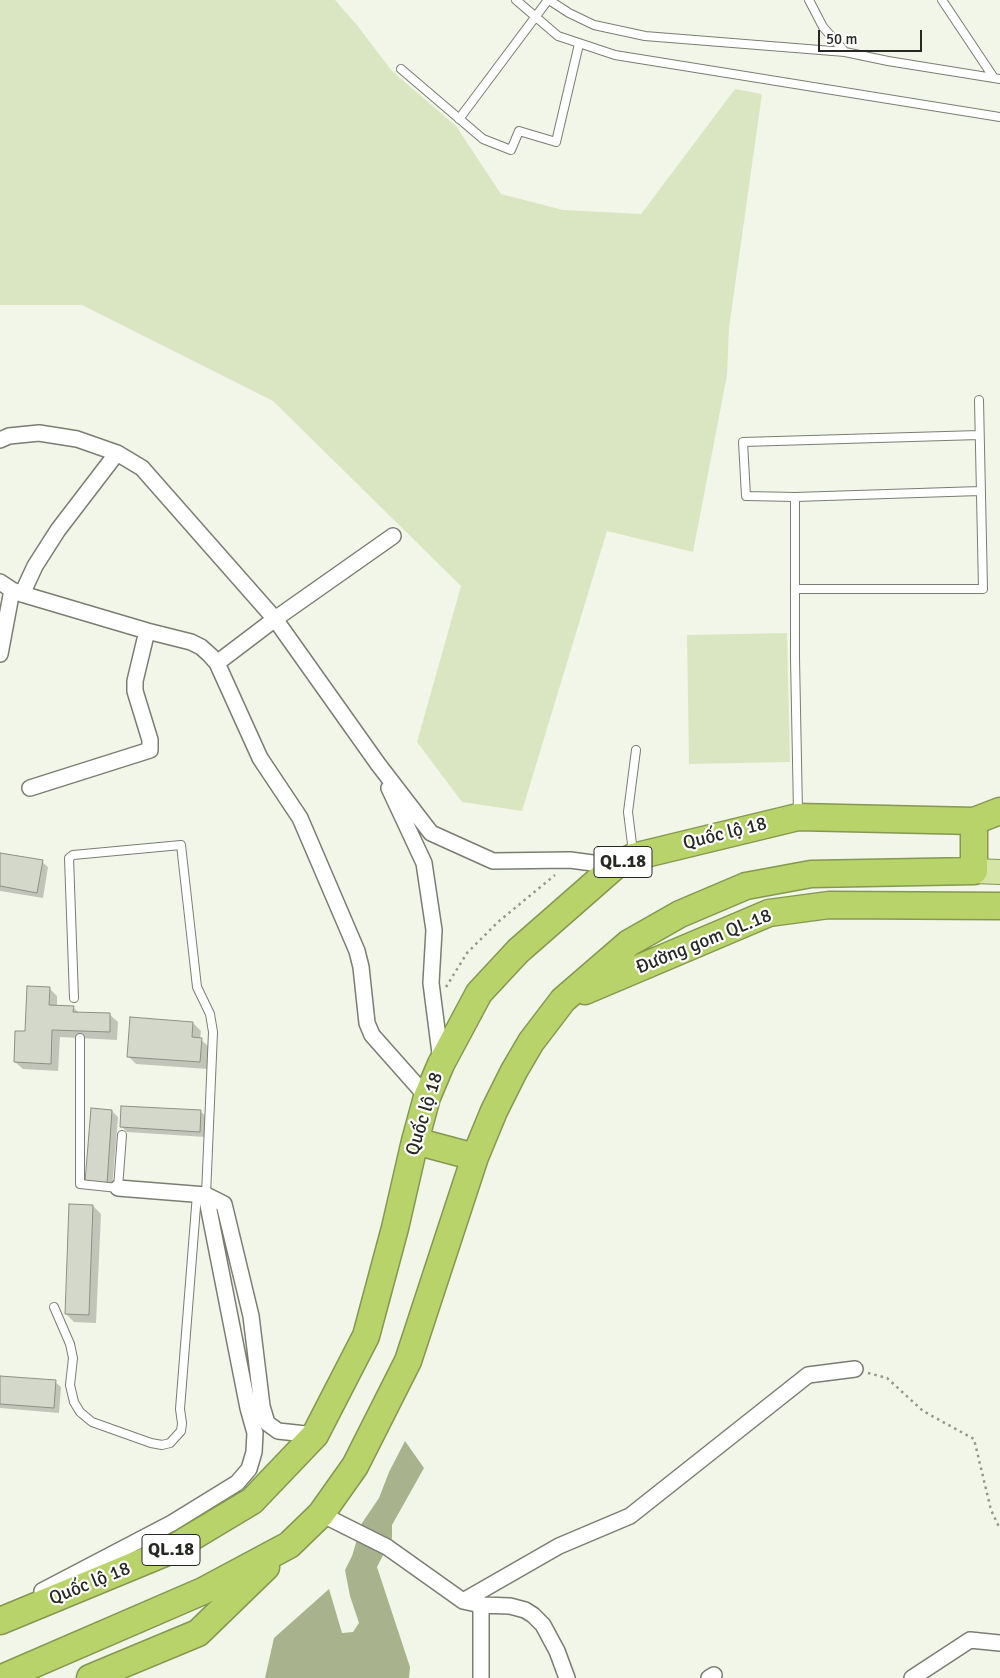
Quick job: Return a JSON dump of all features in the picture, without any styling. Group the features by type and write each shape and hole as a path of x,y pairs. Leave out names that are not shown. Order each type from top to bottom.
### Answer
{"highway":[{"path":"974,871 974,821 1000,811"},
{"name":"Quốc lộ 18","path":"0,1621 167,1552 252,1501 315,1435 366,1336 396,1228 415,1141 427,1097 441,1064 479,993 518,951 624,861 798,817 974,821"},
{"name":"QL.18","path":"2,1678 202,1592 289,1544 322,1514 354,1466 408,1361 475,1157 494,1111 514,1071 531,1042 564,1000 629,943 680,914 746,886 810,874 974,871"},
{"name":"Đường gom QL.18","path":"564,1000 769,913 829,905 1000,906"},
{"path":"415,1141 475,1157"},
{"path":"90,1678 198,1634 289,1544"}],"main road":[{"name":"Quốc lộ 18","path":"974,821 1000,821"},
{"name":"QL.18","path":"974,871 1000,872"}],"street":[{"path":"0,440 9,436 39,434 77,439 117,453 142,468 275,619 378,764 431,834 493,861 624,861"},
{"path":"0,654 11,589 35,566 117,453"},
{"path":"217,663 275,619 393,536"},
{"path":"11,589 146,631 196,644 217,663 260,758 300,818 357,951 361,967 367,1022 372,1035 427,1097"},
{"path":"30,788 150,750 150,740 135,691 135,681 146,631"},
{"path":"378,764 424,862 434,930 431,983 441,1064"},
{"path":"118,1188 202,1195 224,1204 251,1316 262,1406 267,1423 278,1431 315,1435"},
{"path":"0,1614 172,1523 237,1483 249,1469 254,1452 255,1433 202,1195"},
{"path":"462,1601 559,1546 630,1516 808,1375 854,1369"},
{"path":"322,1514 388,1546 462,1601 481,1605 510,1606 525,1610 533,1615 543,1625 557,1651 568,1678"},
{"path":"481,1605 481,1678"},
{"path":"912,1678 970,1640 1000,1643"}],"lane":[{"path":"516,0 558,36 615,55 1000,117"},
{"path":"459,119 548,0 594,25 645,36 845,52 888,61 997,78"},
{"path":"809,0 823,27 845,52"},
{"path":"942,0 997,78"},
{"path":"401,69 483,139 511,150 519,131 556,142 579,44"},
{"path":"795,589 983,589 979,400"},
{"path":"979,434 743,442 746,496 795,497 980,491"},
{"path":"795,497 798,817"},
{"path":"624,861 636,750"},
{"path":"54,1307 70,1344 73,1358 70,1385 74,1402 80,1412 92,1422 151,1443 162,1445 170,1442 181,1431 182,1423 180,1409 202,1195 213,1032 210,1014 197,987 181,845 73,855 69,858 74,998"},
{"path":"80,1038 80,1182 83,1186 118,1188 122,1135"}],"path":[{"path":"442,992 467,953 498,922 556,875"},
{"path":"854,1369 887,1378 923,1411 974,1439 991,1510 1000,1529"}],"shaded area":[{"path":"0,0 335,0 392,71 456,126 501,194 563,210 641,214 735,89 762,94 729,328 727,375 693,552 607,531 522,811 462,802 417,742 461,586 273,401 82,305 0,305"},
{"path":"787,633 790,762 689,764 687,635"},
{"path":"405,1441 424,1468 392,1525 392,1538 377,1567 410,1667 409,1678 265,1678 274,1638 329,1589 342,1633 353,1632 359,1623 350,1596 345,1570 352,1556 362,1523 379,1498 389,1472"}],"building":[{"path":"0,853 43,860 37,893 0,886"},
{"path":"27,986 50,987 49,1005 74,1006 73,1012 110,1013 110,1032 52,1030 51,1064 14,1062 15,1031 25,1031"},
{"path":"130,1017 193,1022 192,1037 202,1038 200,1062 127,1057"},
{"path":"121,1106 201,1110 200,1132 120,1127"},
{"path":"91,1108 112,1110 107,1184 85,1182"},
{"path":"69,1204 93,1205 89,1315 65,1314"},
{"path":"0,1376 56,1380 54,1408 0,1404"}]}
